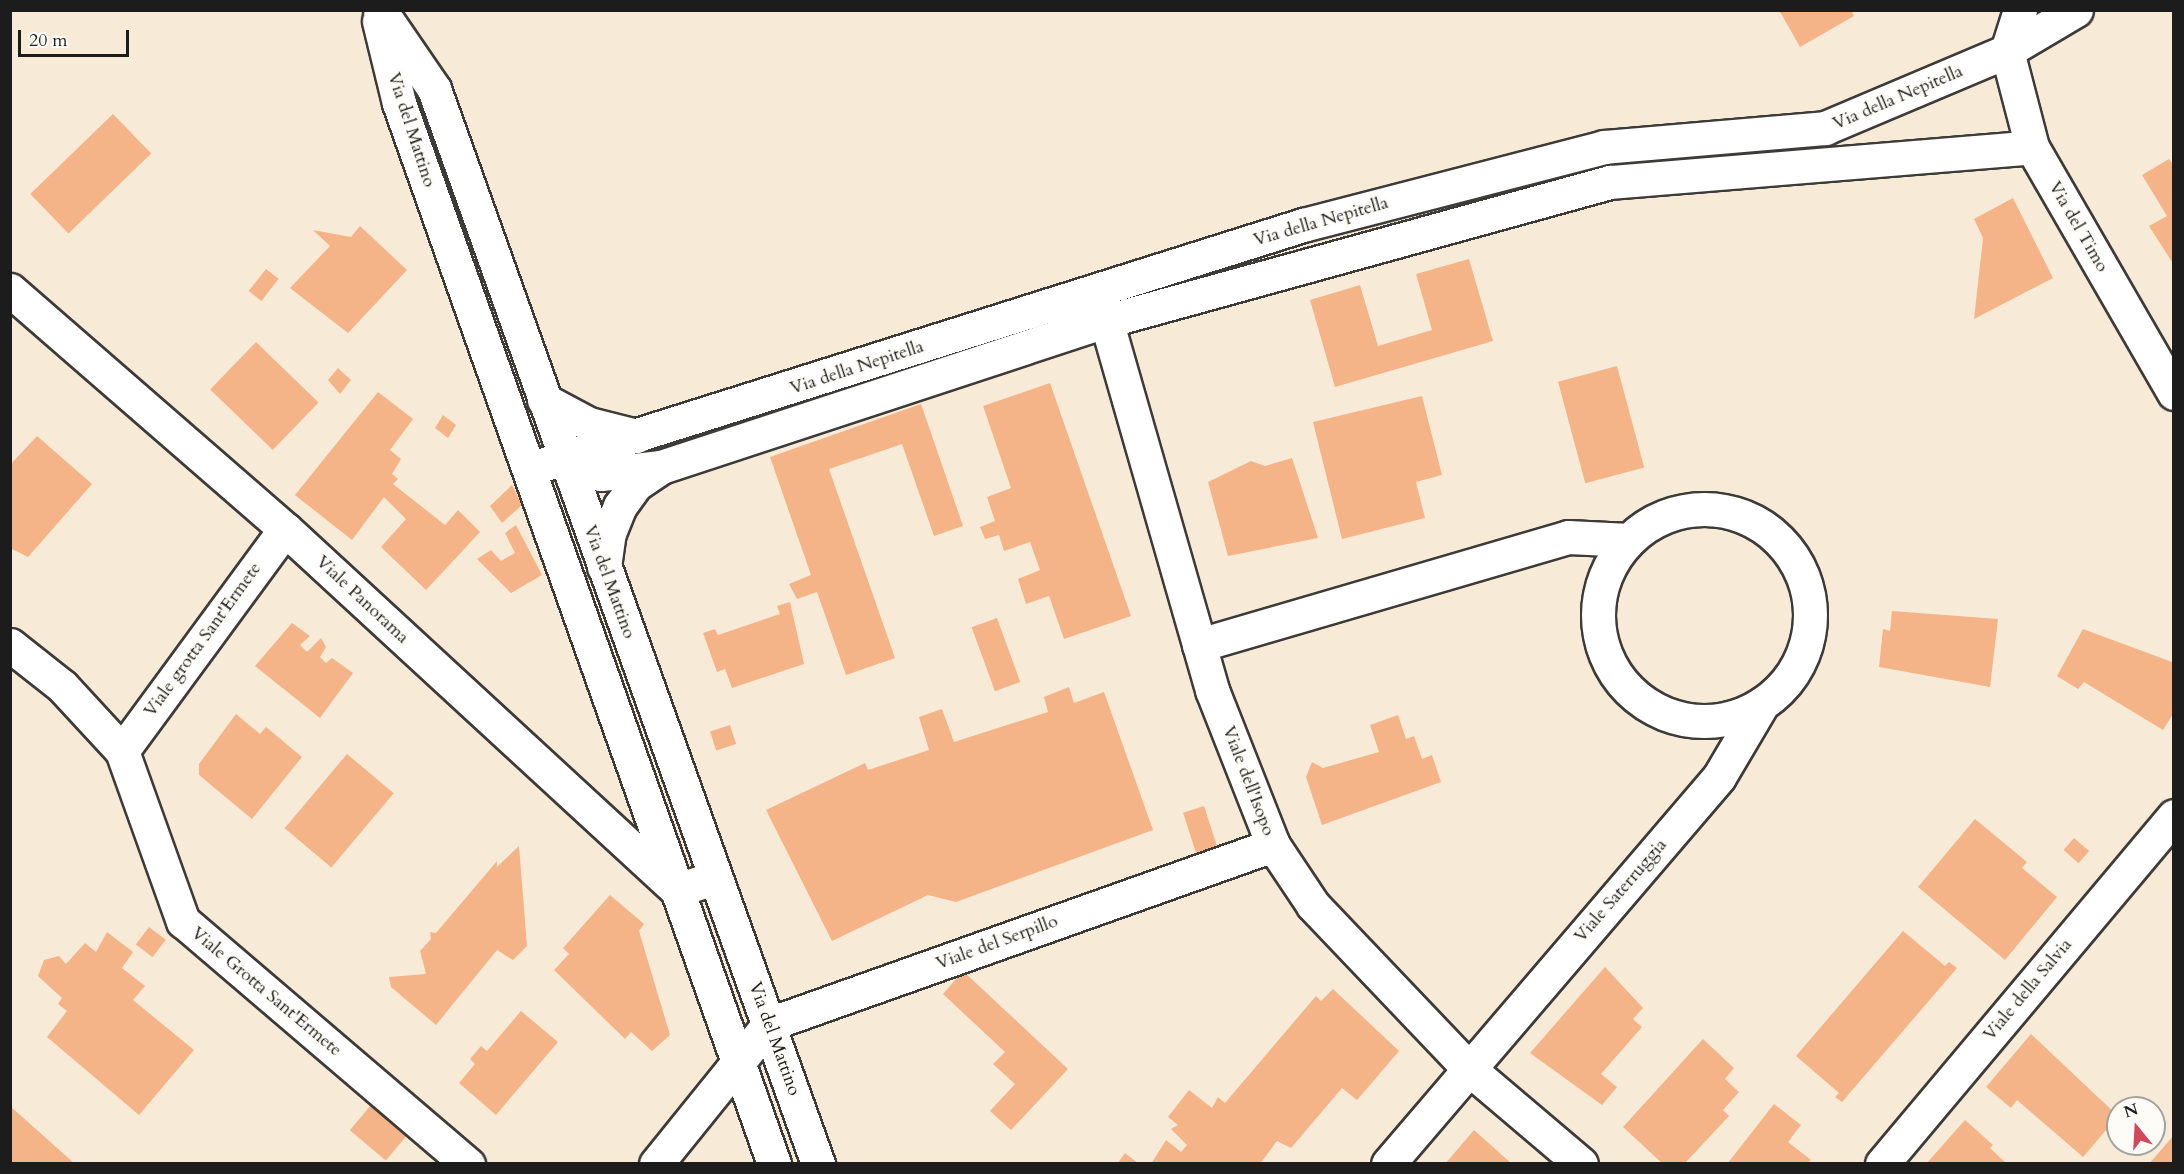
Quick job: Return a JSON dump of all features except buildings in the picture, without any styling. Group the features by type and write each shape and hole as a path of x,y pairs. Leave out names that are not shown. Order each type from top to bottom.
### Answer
{"street":[{"name":"Via del Mattino","path":"378,10 434,89 818,1164"},
{"name":"Via del Mattino","path":"378,10 399,103 774,1164"},
{"path":"2007,51 2019,10"},
{"name":"Via della Nepitella","path":"565,458 601,474 661,467 1102,306 1304,225 1604,147 1825,128 2007,51 2076,10"},
{"name":"Via del Timo","path":"2007,51 2032,147 2174,393"},
{"name":"Via della Nepitella","path":"565,458 1102,306 1610,182 2032,147"},
{"name":"Viale Panorama","path":"10,290 285,529 677,890"},
{"name":"Viale dell'Isopo","path":"1102,306 1199,645 1273,845 1313,905 1468,1068 1581,1164"},
{"path":"544,399 589,424 640,436"},
{"path":"529,469 565,458"},
{"name":"Via della Nepitella","path":"604,567 609,533 621,506 636,484 661,467"},
{"name":"Viale Saterruggia","path":"1728,512 1761,525 1787,549 1805,580 1810,614 1805,650 1788,681 1762,704 1730,719 1684,719 1662,713 1633,695 1611,668 1599,635 1598,601 1608,568 1629,540 1658,519 1681,513 1728,512"},
{"name":"Viale grotta Sant'Ermete","path":"122,752 285,529"},
{"path":"1199,645 1568,537 1629,540"},
{"name":"Viale Grotta Sant'Ermete","path":"10,645 62,686 122,752 183,921 468,1164"},
{"name":"Viale Saterruggia","path":"1388,1164 1719,777 1762,704"},
{"name":"Viale della Salvia","path":"1882,1164 2174,816"},
{"name":"Viale del Serpillo","path":"769,1024 1273,845"},
{"path":"677,890 715,878"},
{"path":"656,1164 740,1066 769,1024"}]}
